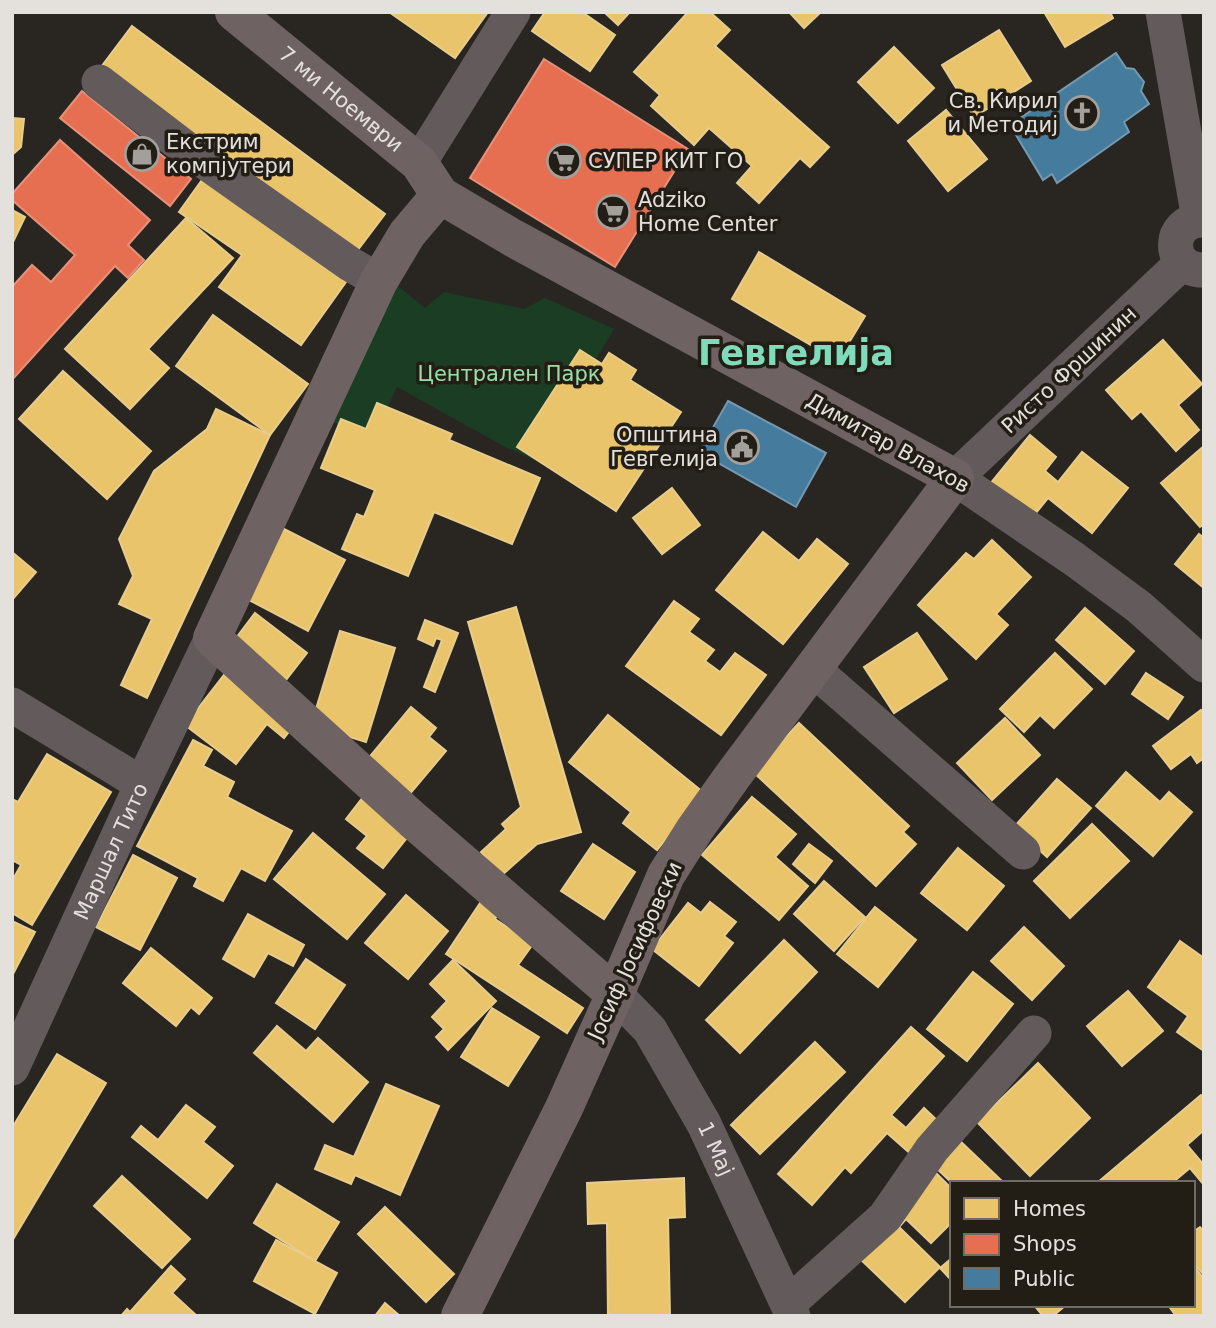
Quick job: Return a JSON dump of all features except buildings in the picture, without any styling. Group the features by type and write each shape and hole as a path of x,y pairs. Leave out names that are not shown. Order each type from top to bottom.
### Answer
{"main road":[{"name":"7 ми Ноември","path":"234,12 419,163 440,195"},
{"path":"440,195 407,234 379,281 212,638 413,820 615,994"},
{"name":"Димитар Влахов","path":"440,195 513,238 955,478"},
{"name":"Јосиф Јосифовски","path":"460,1316 564,1108 666,875 695,829 955,478"}],"street":[{"path":"419,163 513,12"},
{"path":"1163,12 1201,219 1191,221 1178,232 1175,248 1178,256 1193,266"},
{"path":"99,82 184,147 350,264 379,281"},
{"name":"Ристо Фршинин","path":"955,478 1193,266"},
{"name":"Димитар Влахов","path":"955,478 1139,607 1204,664"},
{"name":"Маршал Тито","path":"12,1068 212,638"},
{"path":"813,669 1023,852"},
{"path":"12,705 142,785"},
{"name":"1 Мај","path":"615,994 650,1030 704,1124 790,1310"},
{"path":"790,1310 885,1217 932,1149 1034,1033"}],"green space":[{"name":"Централен Парк","path":"383,274 425,308 444,292 524,309 545,298 614,329 535,460 507,448 397,387 371,443 317,413"}],"place":[{"name":"Св. Кирил и Методиј","path":"1082,113"},
{"name":"Екстрим компјутери","path":"142,154"},
{"name":"СУПЕР КИТ ГО","path":"564,161"},
{"name":"Adziko Home Center","path":"613,212"},
{"name":"Општина Гевгелија","path":"742,447"}],"district":[{"name":"Гевгелија","path":"796,353"}]}
